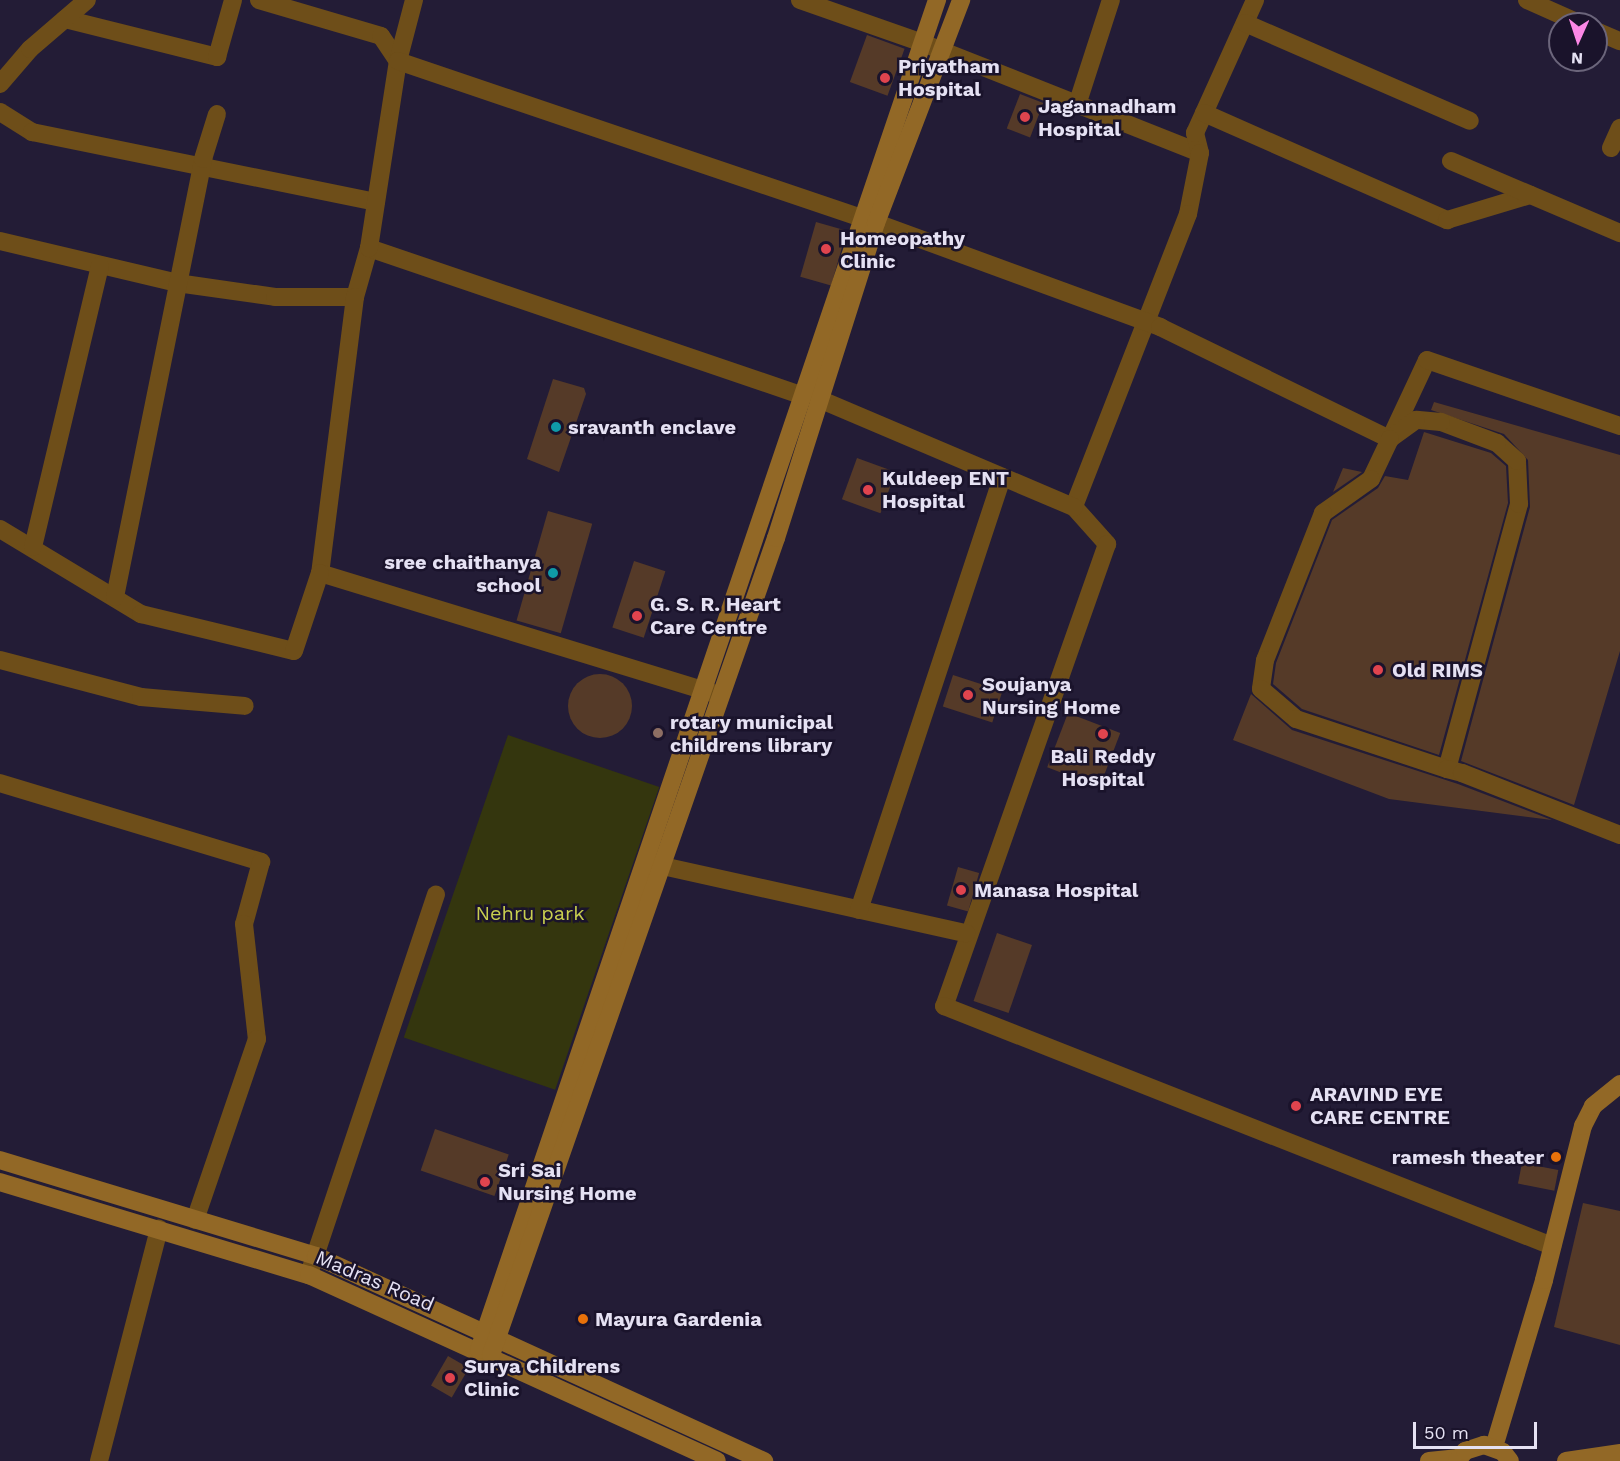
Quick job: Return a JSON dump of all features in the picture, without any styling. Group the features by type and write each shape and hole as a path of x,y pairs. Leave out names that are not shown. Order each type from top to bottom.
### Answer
{"main road":[{"path":"485,1353 650,864 712,692 811,398 868,220 920,42 937,0"},
{"path":"868,220 961,0"},
{"path":"1494,1447 1552,1246 1583,1126 1593,1106 1620,1084"},
{"path":"0,1160 316,1256 491,1333 764,1461"},
{"name":"Madras Road","path":"0,1182 309,1275 485,1353 717,1461"},
{"path":"1429,1461 1458,1460 1474,1446 1494,1447 1510,1461"},
{"path":"1566,1461 1620,1454"}],"street":[{"path":"0,84 87,0"},
{"path":"65,19 217,57 233,0"},
{"path":"259,0 381,36 398,61 868,220 1146,322 1390,440"},
{"path":"0,531 33,547 141,614 294,651 320,573 355,297 369,248 398,61 414,0"},
{"path":"800,0 920,42 1200,153"},
{"path":"1077,105 1111,0"},
{"path":"1074,507 1188,214 1200,153 1195,133 1255,0"},
{"path":"1527,0 1554,12"},
{"path":"1245,22 1470,121"},
{"path":"0,112 32,132 376,202"},
{"path":"1204,112 1447,220 1530,195"},
{"path":"115,597 177,283 202,167 217,114"},
{"path":"1611,148 1620,128"},
{"path":"1451,161 1620,233"},
{"path":"0,241 177,283 275,297 355,297"},
{"path":"369,248 811,398 1074,507 1107,544 966,933 944,1006 1552,1246"},
{"path":"33,547 100,266"},
{"path":"1620,426 1427,360 1371,479 1323,513 1265,660 1261,689 1296,719 1446,768 1620,835"},
{"path":"1390,440 1416,420 1441,422 1497,443 1517,461 1519,504 1446,768"},
{"path":"858,910 1002,477"},
{"path":"320,573 712,692"},
{"path":"0,660 141,697 245,706"},
{"path":"0,783 261,862 244,924 257,1039 195,1220"},
{"path":"650,864 966,933"},
{"path":"309,1275 436,894"},
{"path":"99,1461 159,1229"}],"green space":[{"name":"Nehru park","path":"508,735 659,787 555,1090 404,1038"}],"building":[{"path":"867,35 905,49 887,96 850,82"},
{"path":"1020,94 1043,103 1030,138 1007,129"},
{"path":"816,222 847,231 831,286 800,277"},
{"name":"sravanth enclave","path":"553,379 584,388 586,394 559,472 527,459"},
{"path":"1434,402 1620,455 1620,651 1574,805 1461,761 1530,507 1528,460 1504,434 1431,410"},
{"path":"1424,432 1491,453 1506,466 1508,503 1439,755 1302,709 1273,684 1276,663 1332,520 1378,488 1385,476 1408,480"},
{"path":"857,458 896,472 880,513 842,499"},
{"path":"1343,468 1362,472 1333,492"},
{"name":"sree chaithanya school","path":"548,511 592,524 561,633 517,621"},
{"path":"634,561 665,571 644,638 612,628"},
{"path":"600,674 618,679 623,683 627,688 632,706 627,724 623,729 618,733 600,738 582,733 577,729 573,724 568,706 573,688 577,683 582,679"},
{"path":"953,675 1002,691 992,722 943,706"},
{"path":"1251,694 1292,730 1458,784 1552,820 1389,799 1233,740"},
{"path":"1068,713 1120,733 1099,787 1047,767"},
{"path":"958,867 979,873 968,912 947,905"},
{"path":"997,933 1032,945 1009,1013 974,1001"},
{"path":"435,1129 509,1154 494,1196 421,1171"},
{"path":"1522,1163 1558,1170 1554,1191 1518,1184"},
{"path":"1583,1203 1620,1211 1620,1345 1554,1327"},
{"path":"448,1356 469,1368 452,1397 431,1385"}],"place":[{"name":"Priyatham Hospital","path":"885,78"},
{"name":"Jagannadham Hospital","path":"1025,117"},
{"name":"Homeopathy Clinic","path":"826,249"},
{"name":"sravanth enclave","path":"556,427"},
{"name":"Kuldeep ENT Hospital","path":"868,490"},
{"name":"sree chaithanya school","path":"553,573"},
{"name":"G. S. R. Heart Care Centre","path":"637,616"},
{"name":"Old RIMS","path":"1378,670"},
{"name":"Soujanya Nursing Home","path":"968,695"},
{"name":"rotary municipal childrens library","path":"658,733"},
{"name":"Bali Reddy Hospital","path":"1103,734"},
{"name":"Manasa Hospital","path":"961,890"},
{"name":"ARAVIND EYE CARE CENTRE","path":"1296,1106"},
{"name":"ramesh theater","path":"1556,1157"},
{"name":"Sri Sai Nursing Home","path":"485,1182"},
{"name":"Mayura Gardenia","path":"583,1319"},
{"name":"Surya Childrens Clinic","path":"450,1378"}]}
